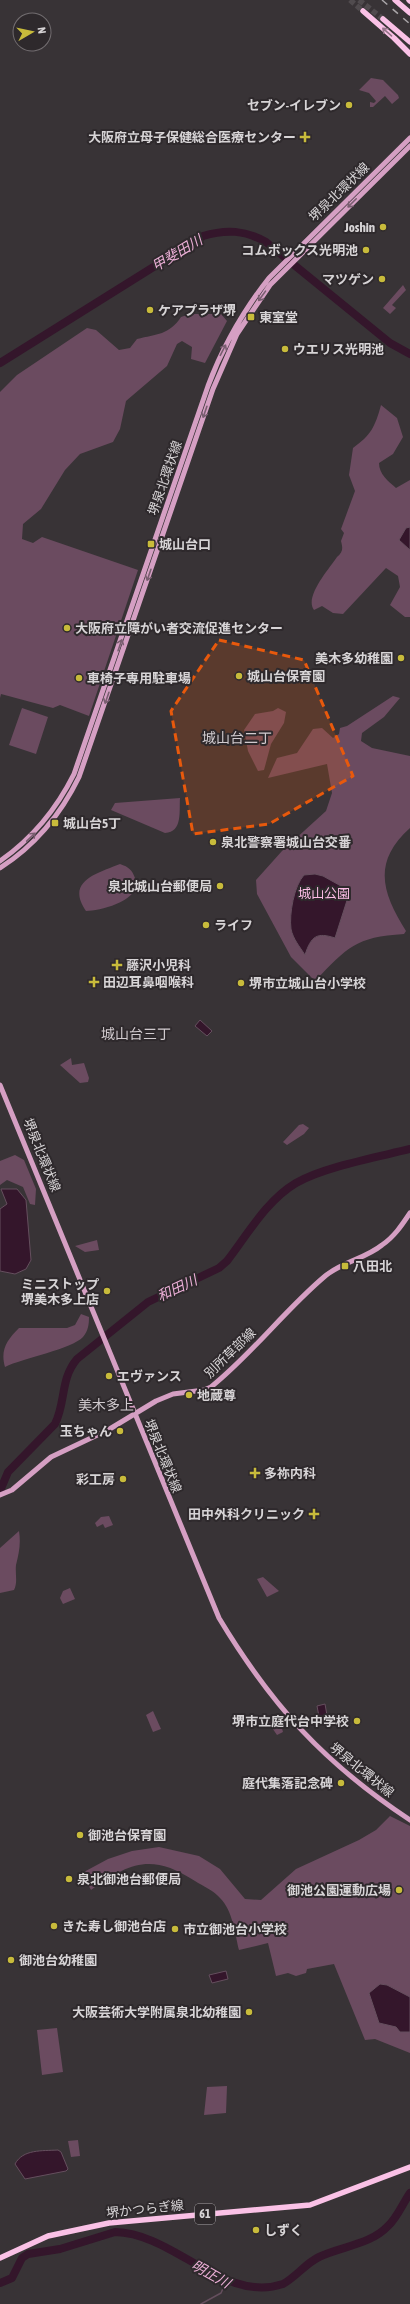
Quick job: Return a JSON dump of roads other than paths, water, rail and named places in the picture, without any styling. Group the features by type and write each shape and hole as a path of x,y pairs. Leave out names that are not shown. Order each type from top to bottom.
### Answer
{"main road":[{"path":"395,0 410,13"},
{"path":"363,10 410,54"},
{"path":"383,19 410,42"},
{"name":"堺泉北環状線","path":"0,861 21,846 44,822 64,795 74,774 219,358 251,301 292,257 410,138"},
{"name":"堺泉北環状線","path":"292,257 410,146"},
{"name":"堺泉北環状線","path":"0,868 24,850 45,831 63,807 79,777 222,365 248,315 285,265"},
{"name":"堺泉北環状線","path":"0,1085 208,1595 219,1618 253,1673 299,1730 317,1748 378,1798 410,1820"},
{"name":"別所草部線","path":"2,1494 12,1490 51,1457 108,1430 134,1413 165,1397 204,1390 210,1387 258,1341 293,1304 324,1277 338,1267 382,1246 395,1233 410,1213"},
{"name":"堺かつらぎ線","path":"0,2258 48,2236 109,2223 310,2205 410,2167"}],"waterway":[{"name":"甲斐田川","path":"0,363 203,236 220,232 243,233 266,242 390,343 410,354"},
{"name":"和田川","path":"0,1491 8,1472 55,1424 61,1407 68,1374 77,1359 148,1302 219,1268 227,1261 267,1208 286,1190 296,1183 307,1177 335,1167 410,1149"},
{"name":"明正川","path":"0,2283 12,2278 22,2258 28,2254 60,2249 115,2232 137,2235 158,2243 219,2277 240,2284 261,2288 283,2284 319,2257 364,2241 381,2232 394,2219 410,2193"},
{"path":"201,2304 221,2293 225,2284"}],"tunnel":[{"path":"350,0 363,11"},
{"path":"359,0 383,19"}],"railway":[{"path":"382,0 410,24"}],"place":[{"name":"セブン-イレブン","path":"349,105"},
{"name":"大阪府立母子保健総合医療センター","path":"305,137"},
{"name":"Joshin","path":"383,227"},
{"name":"コムボックス光明池","path":"366,250"},
{"name":"マツゲン","path":"382,279"},
{"name":"ケアプラザ堺","path":"150,310"},
{"name":"東室堂","path":"251,317"},
{"name":"ウエリス光明池","path":"285,349"},
{"name":"城山台口","path":"151,544"},
{"name":"大阪府立障がい者交流促進センター","path":"67,628"},
{"name":"美木多幼稚園","path":"401,658"},
{"name":"城山台保育園","path":"239,676"},
{"name":"車椅子専用駐車場","path":"79,678"},
{"name":"城山台5丁","path":"55,823"},
{"name":"泉北警察署城山台交番","path":"213,842"},
{"name":"泉北城山台郵便局","path":"220,886"},
{"name":"ライフ","path":"206,925"},
{"name":"藤沢小児科","path":"117,965"},
{"name":"田辺耳鼻咽喉科","path":"94,982"},
{"name":"堺市立城山台小学校","path":"241,983"},
{"name":"八田北","path":"345,1266"},
{"name":"ミニストップ 堺美木多上店","path":"107,1291"},
{"name":"エヴァンス","path":"109,1376"},
{"name":"地蔵尊","path":"189,1395"},
{"name":"玉ちゃん","path":"120,1431"},
{"name":"多祢内科","path":"255,1473"},
{"name":"彩工房","path":"123,1479"},
{"name":"田中外科クリニック","path":"314,1514"},
{"name":"堺市立庭代台中学校","path":"357,1721"},
{"name":"庭代集落記念碑","path":"341,1783"},
{"name":"御池台保育園","path":"80,1835"},
{"name":"泉北御池台郵便局","path":"69,1879"},
{"name":"御池公園運動広場","path":"399,1890"},
{"name":"きた寿し御池台店","path":"54,1926"},
{"name":"市立御池台小学校","path":"175,1929"},
{"name":"御池台幼稚園","path":"11,1960"},
{"name":"大阪芸術大学附属泉北幼稚園","path":"249,2012"},
{"name":"しずく","path":"256,2230"}],"district":[{"name":"城山台二丁","path":"237,738"},
{"name":"城山台三丁","path":"136,1034"},
{"name":"美木多上","path":"106,1405"}],"park label":[{"name":"城山公園","path":"324,893"}]}
